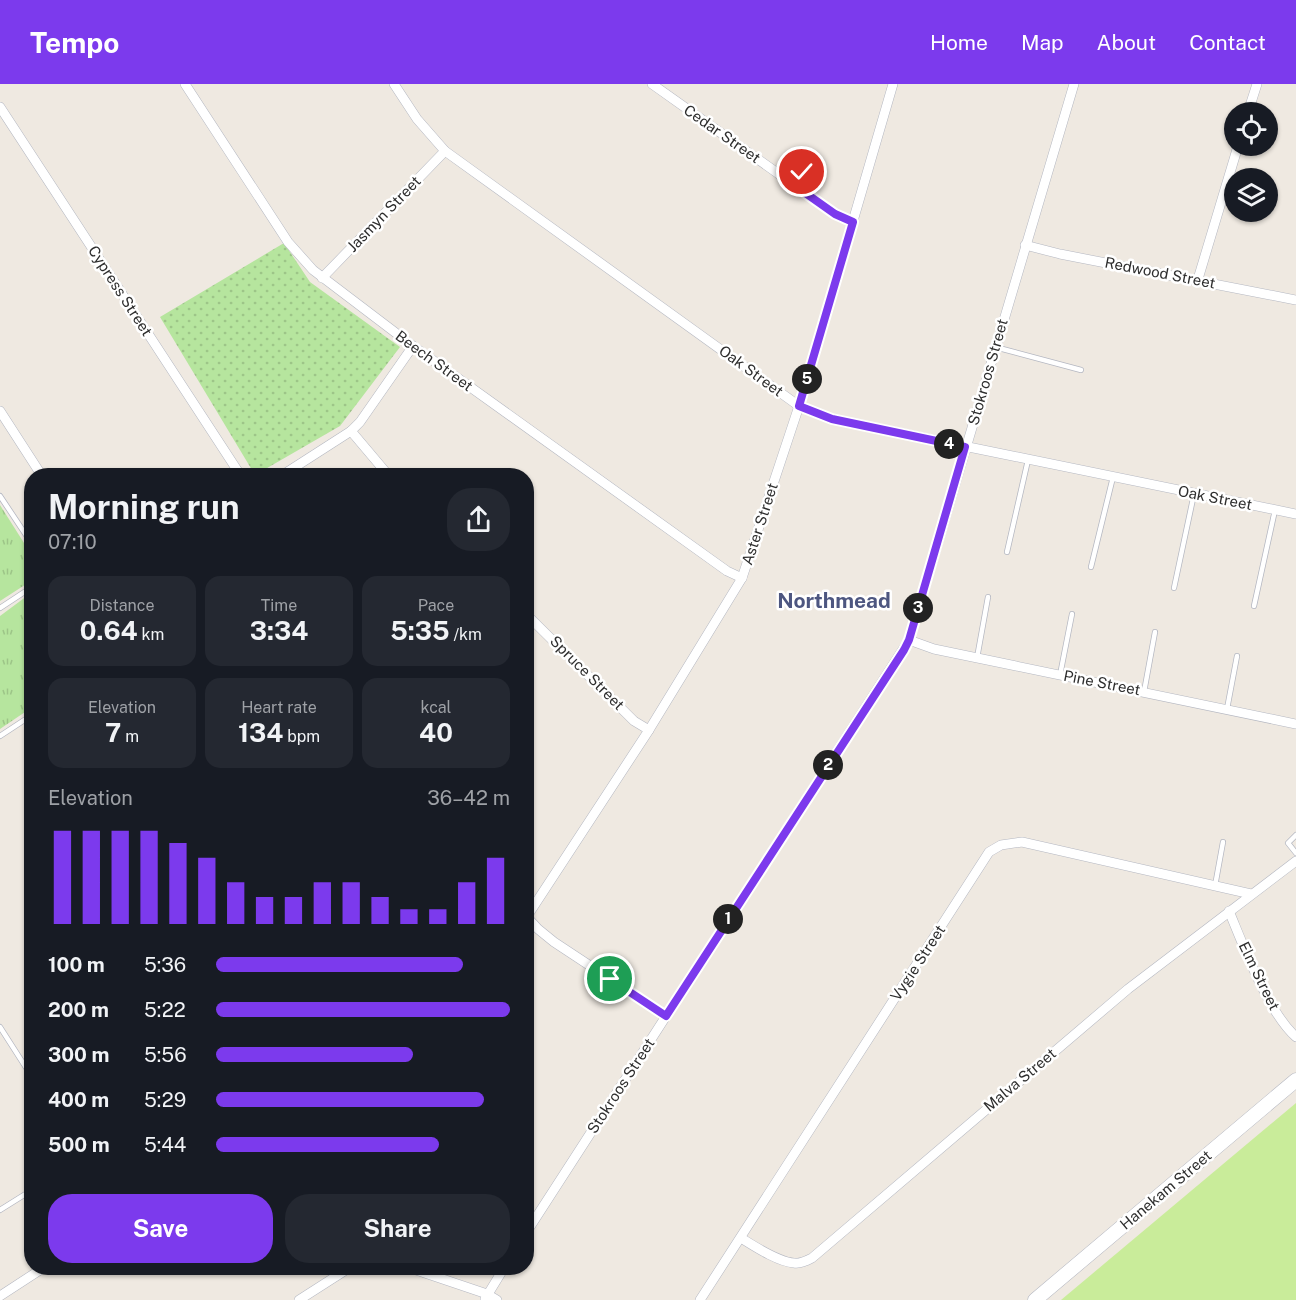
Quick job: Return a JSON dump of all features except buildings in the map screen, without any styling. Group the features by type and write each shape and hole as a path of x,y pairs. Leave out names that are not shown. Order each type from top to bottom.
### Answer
{"street":[{"name":"Beech Street","path":"185,84 288,242 322,278 727,571 742,578"},
{"name":"Oak Street","path":"394,84 417,120 445,151 799,406 832,419 1296,514"},
{"name":"Cedar Street","path":"652,84 835,214 853,222"},
{"name":"Aster Street","path":"534,906 649,730 742,578 799,406 893,84"},
{"name":"Stokroos Street","path":"534,1221 909,640 1074,84"},
{"path":"1251,102 1257,84"},
{"name":"Cypress Street","path":"0,107 236,468"},
{"name":"Jasmyn Street","path":"322,278 445,151"},
{"path":"1198,279 1235,156"},
{"name":"Redwood Street","path":"1025,245 1060,254 1198,279 1296,300"},
{"path":"293,468 351,431 360,422 413,346"},
{"path":"0,411 37,468"},
{"path":"351,431 382,468"},
{"name":"Spruce Street","path":"534,622 634,721 649,730"},
{"name":"Pine Street","path":"909,640 934,649 1296,724"},
{"name":"Vygie Street","path":"700,1300 989,852 1001,845 1022,842 1251,894"},
{"name":"Malva Street","path":"741,1238 787,1262 802,1262 812,1258 1128,989 1296,861"},
{"name":"Elm Street","path":"1229,911 1271,1004 1289,1031 1296,1037"},
{"path":"534,925 554,942 666,1016"},
{"name":"Hanekam Street","path":"1035,1300 1296,1080"},
{"path":"0,1296 32,1275"},
{"path":"299,1300 338,1275"},
{"path":"428,1275 497,1300"},
{"path":"486,1297 500,1275"}],"lane":[{"path":"794,185 811,159"},
{"path":"995,347 1081,370"},
{"path":"1007,552 1028,460"},
{"path":"1091,567 1113,477"},
{"path":"1174,588 1194,494"},
{"path":"0,496 24,532"},
{"path":"1254,606 1275,510"},
{"path":"0,608 24,592"},
{"path":"977,658 988,597"},
{"path":"1060,675 1072,615"},
{"path":"1144,692 1155,632"},
{"path":"1227,709 1237,656"},
{"path":"0,736 24,720"},
{"path":"1296,835 1288,843 1296,853"},
{"path":"1215,886 1223,842"},
{"path":"0,1027 24,1064"},
{"path":"0,1210 24,1195"}],"green space":[{"path":"284,243 310,282 400,347 340,426 267,468 251,468 160,317"},
{"path":"0,505 24,543 24,586 0,601"},
{"path":"24,598 24,713 0,729 0,616"},
{"path":"1296,1103 1296,1300 1061,1300"}],"district":[{"name":"Northmead","path":"834,601"}],"route":[{"path":"610,979 666,1016 904,650 909,640 965,447 832,419 799,406 853,222 835,214 794,185 802,172"}]}
